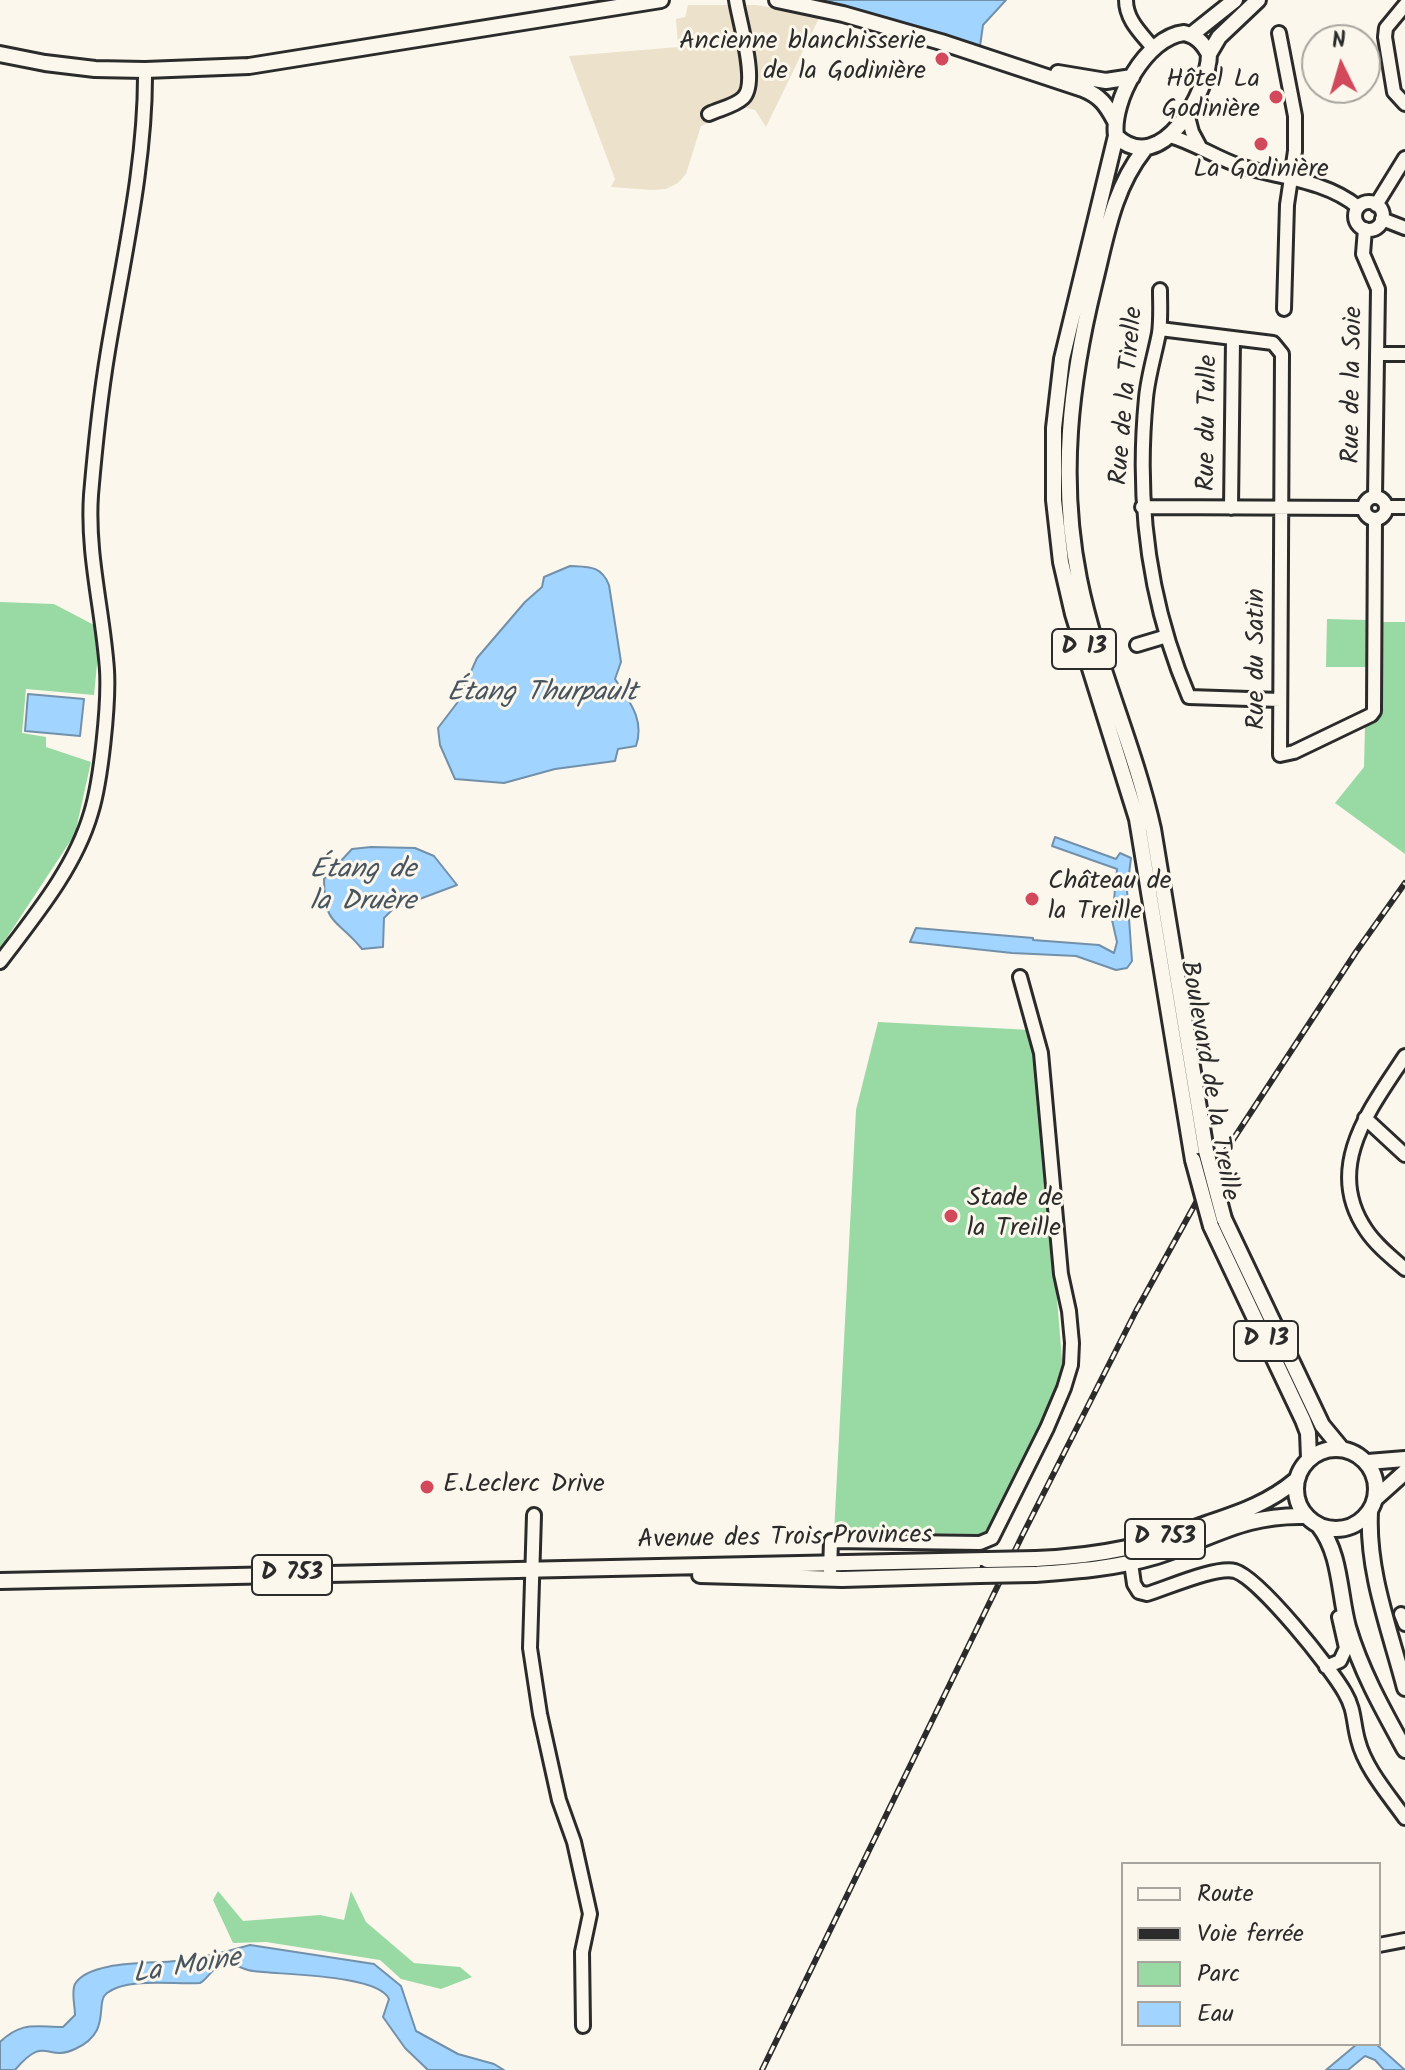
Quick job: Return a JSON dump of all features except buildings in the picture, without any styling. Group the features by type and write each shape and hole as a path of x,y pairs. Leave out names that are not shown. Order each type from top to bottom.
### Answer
{"main road":[{"path":"0,54 45,63 145,70 249,66 661,0"},
{"path":"777,0 843,14 1014,64 1097,95 1106,104 1127,145 1144,150 1170,136 1187,113 1206,73 1209,54 1219,37 1258,0"},
{"path":"1191,35 1235,0"},
{"path":"1153,48 1170,35 1191,35 1202,42 1209,54"},
{"name":"Boulevard de la Treille","path":"1153,48 1132,77 1116,128 1062,359 1054,428 1054,500 1061,562 1073,614 1137,819 1193,1160 1303,1420 1308,1433 1309,1458"},
{"path":"1014,64 1106,81 1132,77"},
{"name":"Boulevard de la Treille","path":"1144,150 1132,165 1119,191 1080,342 1069,423 1069,513 1084,601 1141,781 1153,829 1218,1223 1317,1415 1341,1448"},
{"path":"1405,1459 1368,1462 1341,1448 1324,1450 1309,1458 1296,1480 1297,1494 1306,1516 1319,1526 1332,1546 1348,1627 1364,1673 1405,1750"},
{"path":"1368,1462 1373,1472 1376,1498"},
{"path":"1405,1472 1376,1498 1370,1512 1369,1536 1375,1577 1405,1688"},
{"name":"D 753","path":"1035,1566 1156,1542 1257,1506 1276,1497 1296,1480"},
{"path":"1319,1526 1333,1530 1347,1528 1360,1522 1370,1512"},
{"name":"D 753","path":"1035,1566 1096,1569 1131,1563 1252,1520 1282,1515 1306,1516"},
{"name":"Avenue des Trois Provinces","path":"0,1581 830,1562 987,1560 1035,1566"},
{"name":"Avenue des Trois Provinces","path":"584,1569 842,1579 980,1575 1035,1566"}],"street":[{"path":"709,114 743,99 750,88 736,0"},
{"path":"1126,0 1132,23 1153,48"},
{"path":"1405,5 1386,28 1385,37 1394,92 1405,104"},
{"path":"1279,33 1295,116 1284,309"},
{"path":"0,962 64,871 85,830 96,792 107,672 93,571 91,497 103,377 125,257 140,149 145,70"},
{"path":"1187,113 1200,147"},
{"path":"1170,136 1236,165 1341,194 1358,207"},
{"path":"1376,205 1405,158"},
{"path":"1369,202 1381,211 1382,219 1374,229 1365,229 1356,220 1358,207 1369,202"},
{"path":"1382,219 1405,228"},
{"name":"Rue de la Soie","path":"1365,229 1363,254 1378,289 1375,496"},
{"name":"Rue de la Tirelle","path":"1160,290 1160,329 1146,393 1142,507 1149,563 1167,636 1189,697 1280,700"},
{"name":"Rue du Satin","path":"1160,329 1273,343 1282,354 1280,755 1294,752 1374,711 1375,519"},
{"name":"Rue du Tulle","path":"1231,508 1233,339"},
{"path":"1377,354 1405,354"},
{"path":"1375,496 1386,507 1384,514 1375,519 1366,515 1364,508 1366,501 1375,496"},
{"path":"1142,507 1364,508"},
{"path":"1386,507 1405,507"},
{"path":"1137,645 1167,636"},
{"path":"842,1579 830,1572 831,1541 980,1543 992,1538 1064,1388 1071,1365 1072,1335 1061,1274 1041,1053 1020,977"},
{"path":"1405,1056 1365,1118 1349,1163 1359,1218 1371,1238 1405,1269"},
{"path":"1365,1118 1405,1155"},
{"path":"534,1515 530,1648 540,1714 559,1800 574,1842 590,1914 582,1952 583,2026"},
{"path":"1131,1563 1134,1584 1139,1592 1147,1594 1223,1570 1237,1572 1254,1582 1345,1693 1356,1716 1357,1738 1367,1762 1405,1818"},
{"path":"1326,1667 1340,1661 1346,1648 1336,1600 1338,1582"},
{"path":"1381,1945 1405,1940"}],"shaded area":[{"path":"688,5 757,5 820,16 766,127 755,110 743,107 701,126 686,174 678,183 666,189 652,190 611,187 615,179 569,56 678,47 676,19 685,17"}],"green space":[{"path":"0,602 54,604 94,625 98,654 94,695 26,689 22,733 46,737 46,747 91,762 75,834 0,948"},
{"path":"1327,619 1366,620 1366,667 1326,667"},
{"path":"1381,622 1405,622 1405,854 1335,803 1364,767 1365,725 1380,717"},
{"name":"Stade de la Treille","path":"878,1022 1031,1030 1042,1116 1063,1372 1037,1437 990,1534 834,1533 856,1110"},
{"path":"218,1891 243,1921 320,1915 344,1920 351,1891 366,1922 414,1963 460,1967 472,1977 441,1989 401,1979 380,1960 266,1942 233,1943 213,1900"}],"water":[{"path":"824,0 1006,0 983,25 980,46"},
{"name":"Étang Thurpault","path":"570,566 598,570 609,585 621,662 615,679 637,719 636,746 618,749 615,761 555,769 504,783 455,779 440,745 438,728 457,703 477,658 525,602 542,587 544,577"},
{"path":"28,694 84,699 80,736 25,731"},
{"path":"1055,837 1116,859 1120,853 1131,858 1127,890 1132,961 1127,968 1116,970 1076,956 910,942 916,928 1099,945 1114,953 1117,942 1112,920 1117,869 1052,846"},
{"name":"Étang de la Druère","path":"415,848 434,856 457,885 393,909 384,918 383,947 362,949 329,914 324,879 352,849"},
{"name":"La Moine","path":"250,1945 374,1964 401,1986 416,2031 458,2054 504,2070 428,2070 405,2048 383,2017 389,1999 381,1991 367,1985 327,1977 253,1971 223,1964 200,1983 139,1983 116,1988 103,1998 98,2026 87,2042 65,2052 33,2053 15,2070 0,2070 0,2042 8,2035 22,2028 63,2027 75,2015 74,1987 82,1976 107,1967 176,1961"},
{"path":"1355,2046 1378,2046 1405,2070 1384,2070 1375,2060 1365,2056 1348,2070 1326,2070"}],"railway":[{"path":"762,2070 1022,1536 1136,1311 1219,1161 1405,883"}],"place":[{"name":"Ancienne blanchisserie de la Godinière","path":"942,59"},
{"name":"Hôtel La Godinière","path":"1276,97"},
{"name":"La Godinière","path":"1261,144"},
{"name":"Château de la Treille","path":"1032,899"},
{"name":"Stade de la Treille","path":"951,1216"},
{"name":"E.Leclerc Drive","path":"427,1487"}]}
